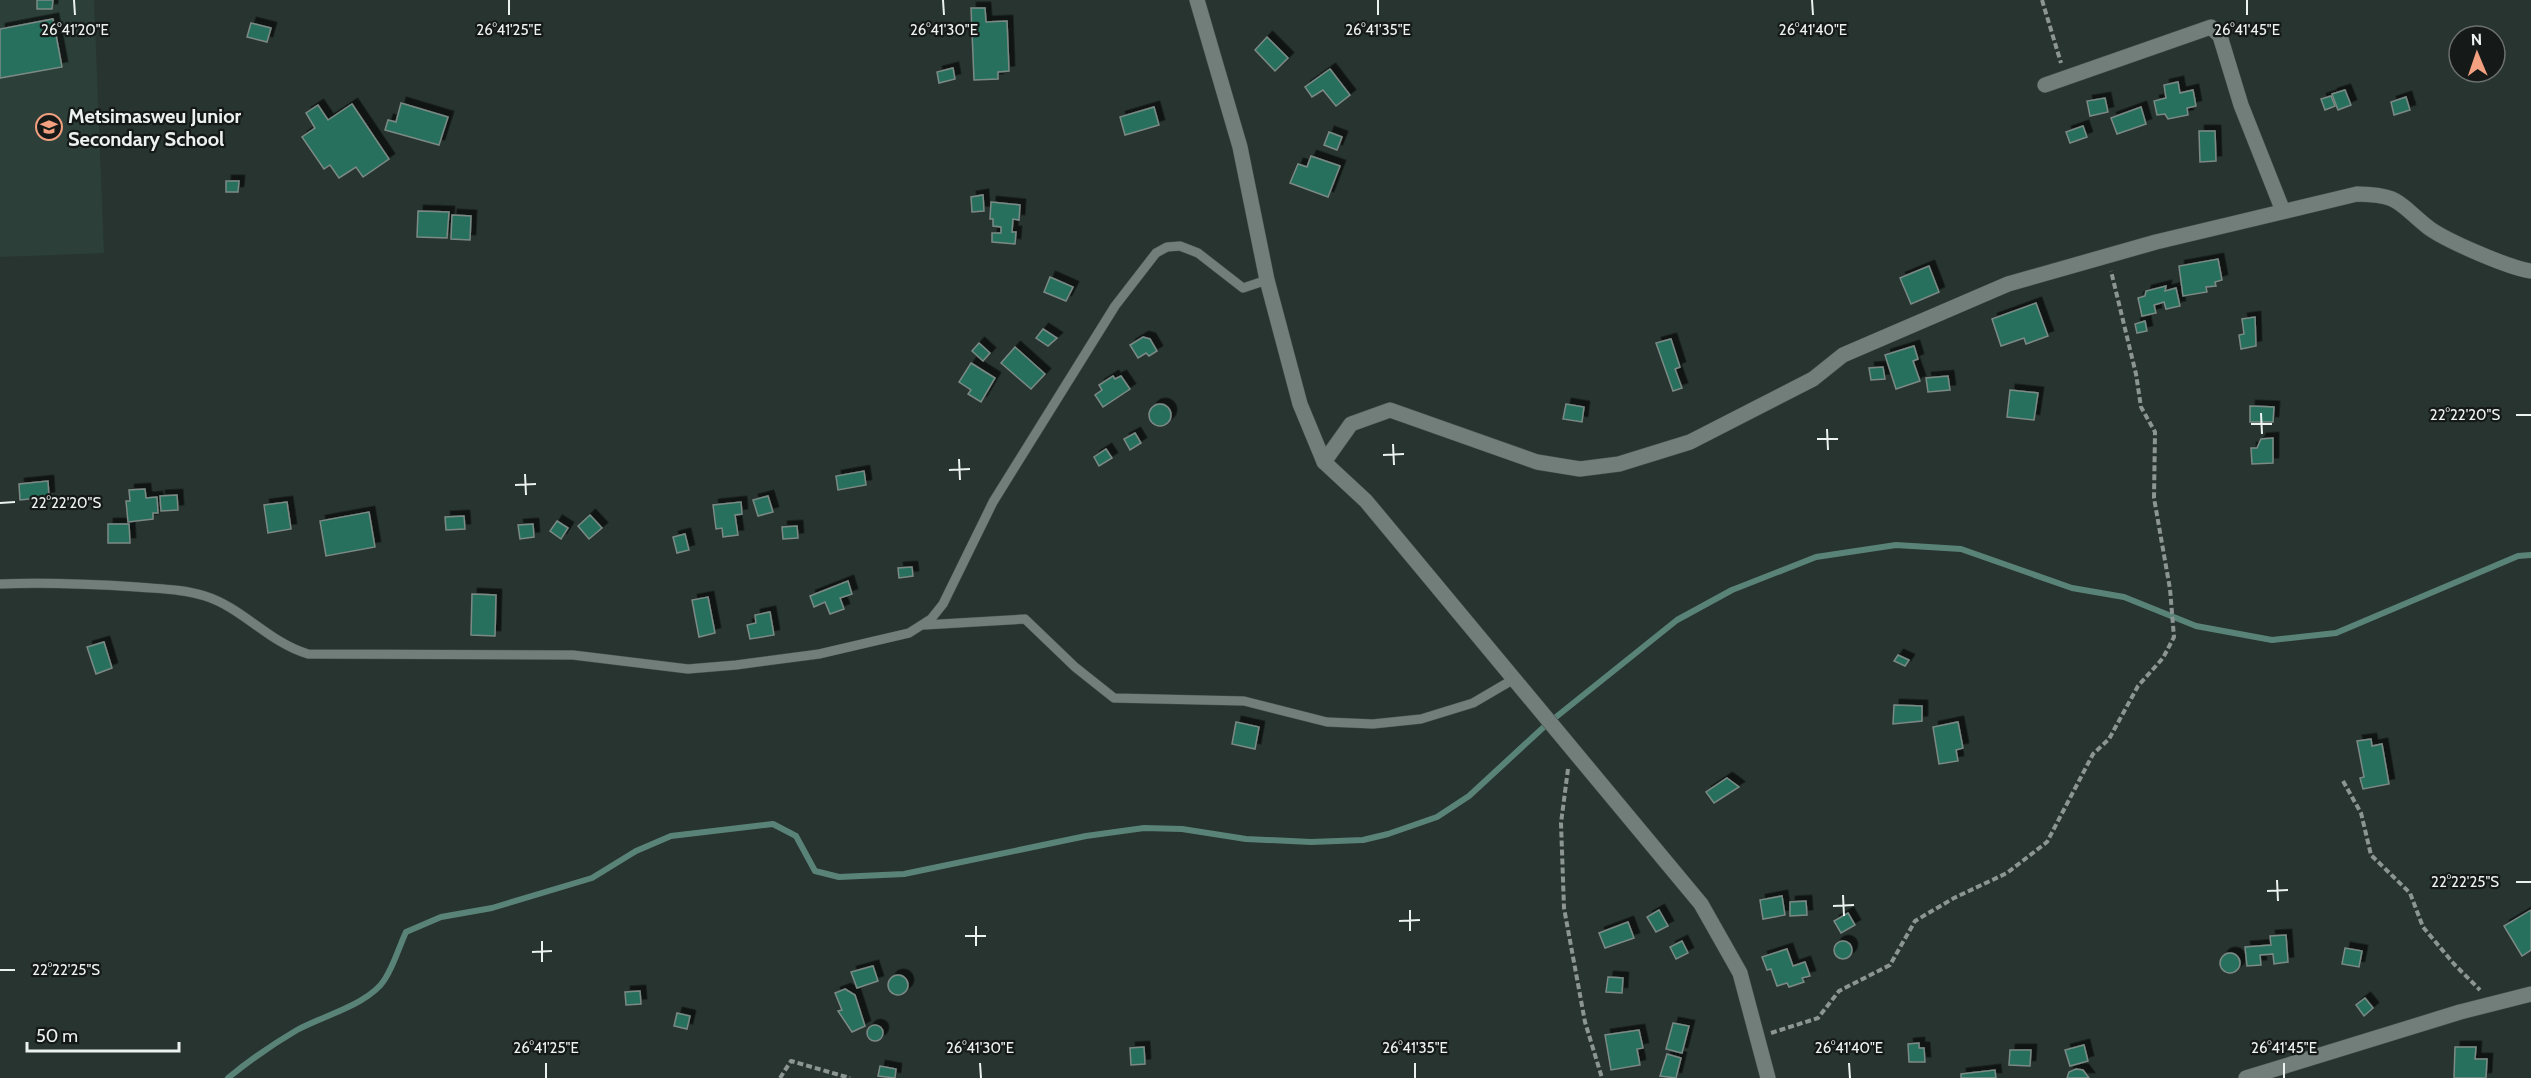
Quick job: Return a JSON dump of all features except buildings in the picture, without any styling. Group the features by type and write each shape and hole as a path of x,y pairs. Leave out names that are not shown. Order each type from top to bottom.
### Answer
{"street":[{"path":"1197,0 1240,147 1267,280 1300,404 1324,462 1366,501 1701,904 1740,972 1768,1078"},
{"path":"2045,85 2211,27 2220,36 2241,105 2283,211"},
{"path":"1324,462 1351,424 1390,410 1537,462 1580,469 1619,464 1690,442 1813,379 1843,355 1996,289 2108,255 2357,194 2379,194 2400,201 2430,229 2483,255 2531,271"},
{"path":"2246,1078 2460,1012 2531,994"}],"lane":[{"path":"0,584 57,582 182,591 206,596 229,607 288,648 308,654 573,655 688,669 819,654 909,633 931,619 943,604 993,502 1114,306 1155,253 1167,246 1180,246 1198,253 1243,288 1267,280"},
{"path":"921,625 1025,619 1075,667 1114,698 1244,701 1327,722 1373,724 1420,719 1473,703 1514,679"}],"path":[{"path":"2042,0 2066,78"},
{"path":"1757,1037 1818,1018 1839,991 1890,965 1915,921 1954,898 2007,873 2047,842 2093,754 2109,739 2138,686 2163,658 2174,638 2170,589 2154,498 2155,432 2141,407 2136,374 2108,255"},
{"path":"1573,751 1567,771 1561,823 1564,908 1585,1022 1602,1078"},
{"path":"2343,781 2361,813 2371,855 2410,893 2424,927 2454,964 2493,1003"},
{"path":"780,1078 791,1061 850,1078"}],"shaded area":[{"name":"Metsimasweu Junior Secondary School","path":"0,0 94,0 104,253 0,257"}],"waterway":[{"path":"228,1078 288,1035 345,1009 378,988 391,968 406,932 441,917 492,908 592,878 636,851 671,836 773,824 796,836 815,871 839,877 904,874 1086,836 1144,828 1182,829 1246,839 1311,842 1363,840 1388,834 1437,817 1469,796 1546,725 1677,620 1732,590 1816,557 1896,545 1961,549 2072,588 2124,597 2196,626 2272,640 2336,633 2518,556 2531,555"}],"place":[{"name":"Metsimasweu Junior Secondary School","path":"49,127"}]}
